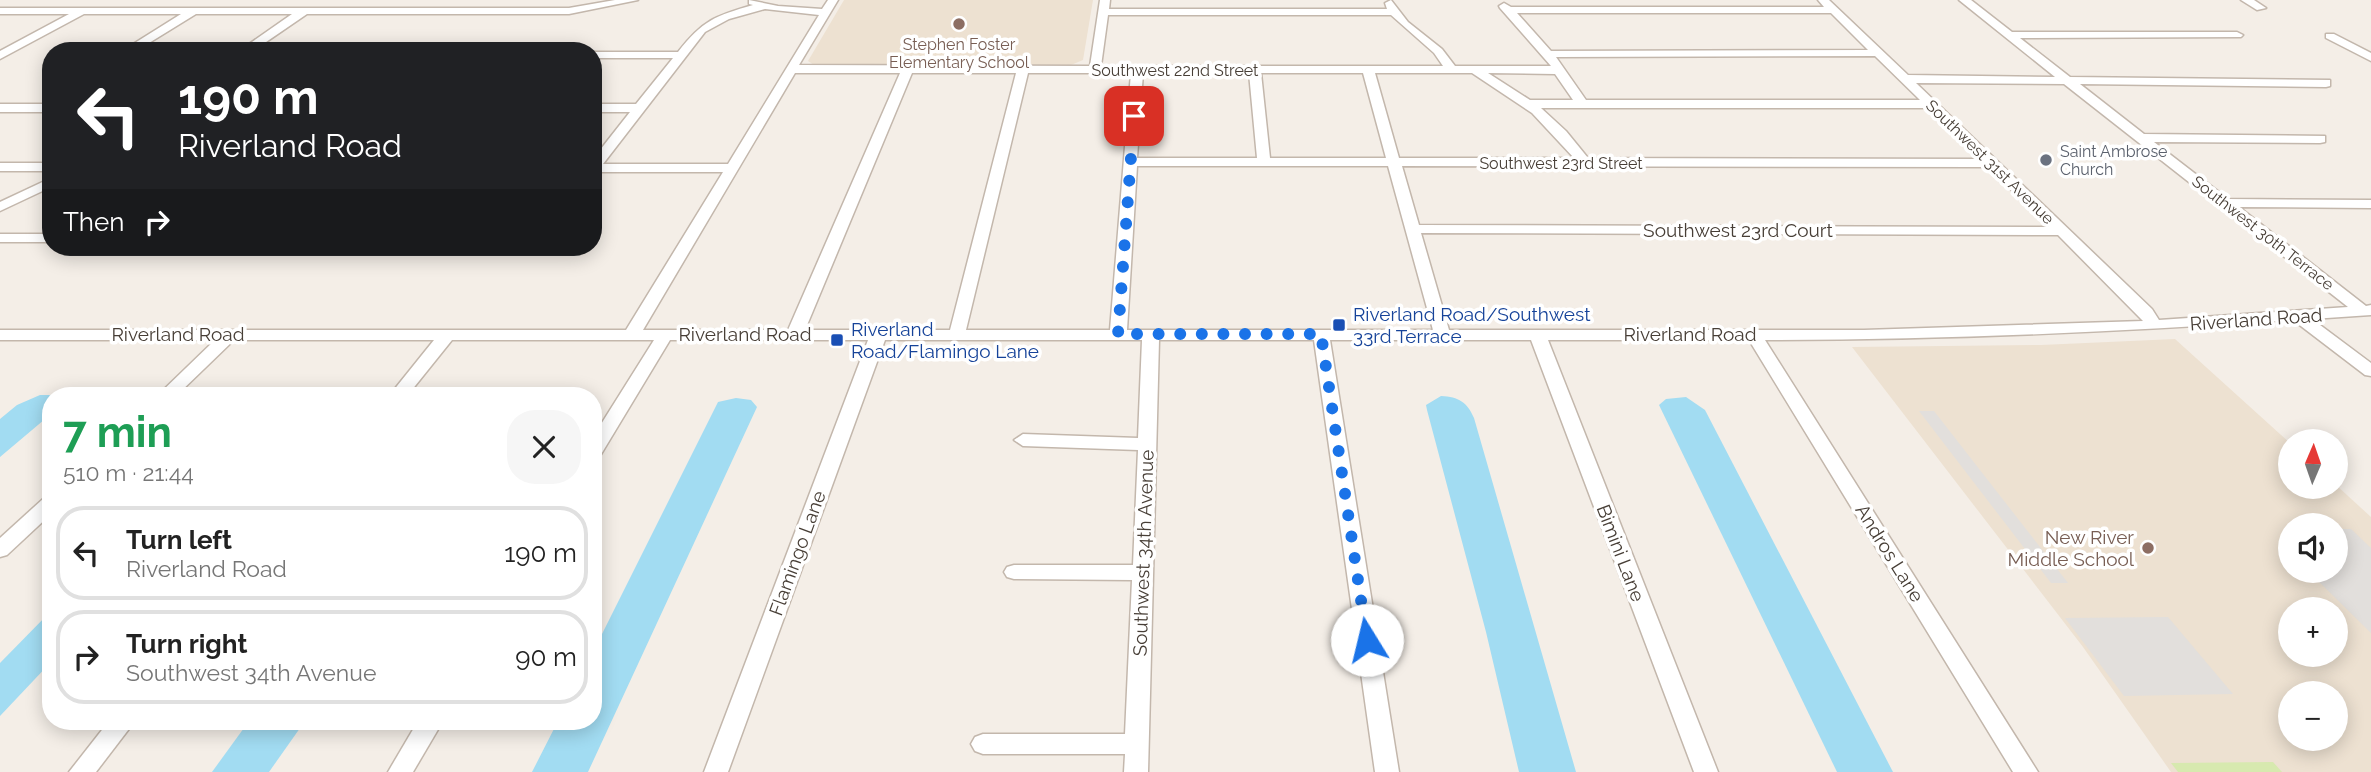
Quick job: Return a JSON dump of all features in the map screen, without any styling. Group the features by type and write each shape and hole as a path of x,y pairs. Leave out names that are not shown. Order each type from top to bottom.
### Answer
{"street":[{"path":"0,56 104,0"},
{"path":"143,42 214,0"},
{"path":"258,42 303,12 328,0"},
{"path":"461,12 482,0"},
{"path":"0,11 569,11 633,0"},
{"path":"750,0 763,6"},
{"name":"Southwest 30th Terrace","path":"1964,0 2367,311"},
{"path":"2246,0 2261,8"},
{"path":"1504,5 1828,5"},
{"path":"1504,5 1548,54 1581,104"},
{"name":"Southwest 31st Avenue","path":"1828,5 2146,312 2154,326"},
{"path":"602,156 709,23 763,6 829,6"},
{"path":"632,334 829,6"},
{"path":"1095,70 1104,6 1391,6 1414,33 1439,51 1451,70"},
{"path":"2009,35 2237,35"},
{"path":"2330,36 2371,58"},
{"path":"1548,54 1878,53"},
{"path":"602,55 682,55"},
{"name":"Southwest 22nd Street","path":"791,69 1559,70"},
{"path":"795,334 907,70"},
{"path":"957,334 1023,70"},
{"path":"1118,334 1137,70"},
{"path":"1255,70 1264,163"},
{"path":"1368,70 1442,334"},
{"path":"1474,70 1529,104 1565,136 1584,163"},
{"path":"1905,79 2326,83"},
{"path":"34,108 42,103"},
{"path":"1529,104 1931,104"},
{"path":"0,107 42,108"},
{"path":"602,108 638,108"},
{"path":"2141,138 2320,139"},
{"name":"Southwest 23rd Street","path":"1130,162 1992,163"},
{"path":"0,167 42,167"},
{"path":"602,168 730,168"},
{"path":"0,207 42,186"},
{"path":"2225,203 2371,204"},
{"name":"Southwest 23rd Court","path":"1414,229 2062,231"},
{"path":"0,239 42,239"},
{"name":"Riverland Road","path":"4,338 449,333 1973,333 2154,326 2367,311"},
{"path":"2305,317 2371,370"},
{"path":"404,387 449,333"},
{"path":"175,387 231,334"},
{"name":"Flamingo Lane","path":"716,772 879,334"},
{"name":"Southwest 34th Avenue","path":"1136,772 1151,334"},
{"path":"1321,334 1387,772"},
{"name":"Bimini Lane","path":"1537,334 1706,772"},
{"path":"602,437 665,335"},
{"name":"Andros Lane","path":"1754,335 2025,772"},
{"path":"1023,440 1147,444"},
{"path":"0,550 42,511"},
{"path":"1014,572 1142,573"},
{"path":"81,772 116,730"},
{"path":"400,772 426,730"},
{"path":"983,744 1137,744"}],"shaded area":[{"name":"Stephen Foster Elementary School","path":"844,0 1093,0 1083,60 1071,65 814,65 808,61"},
{"name":"New River Middle School","path":"2175,339 2278,432 2278,499 2348,499 2348,496 2371,517 2371,772 2171,772 2083,647 1852,347 2041,345"},
{"path":"1919,411 1934,411 2068,583 2051,583"},
{"path":"2348,529 2351,529 2371,548 2371,633 2348,610 2348,597 2334,597 2320,583 2348,583"},
{"path":"2168,617 2233,694 2124,696 2065,618"}],"green space":[{"path":"2273,762 2282,772 2178,772 2171,763"}],"water":[{"path":"42,395 42,422 0,457 0,419 17,405"},
{"path":"1441,396 1462,401 1474,418 1576,772 1519,772 1486,632 1427,410 1426,405"},
{"path":"1686,397 1705,410 1893,772 1837,772 1659,405 1666,399"},
{"path":"736,398 751,400 757,407 588,772 532,772 553,730 602,730 602,634 718,402"},
{"path":"42,620 42,672 0,716 0,663"},
{"path":"242,730 299,730 269,772 212,772"}],"place":[{"name":"Stephen Foster Elementary School","path":"959,24"},
{"name":"Saint Ambrose Church","path":"2046,160"},
{"name":"Riverland Road/Southwest 33rd Terrace","path":"1339,325"},
{"name":"Riverland Road/Flamingo Lane","path":"837,340"},
{"name":"New River Middle School","path":"2148,548"}],"route":[{"path":"1134,116 1118,334 1321,334 1367,640"}]}
